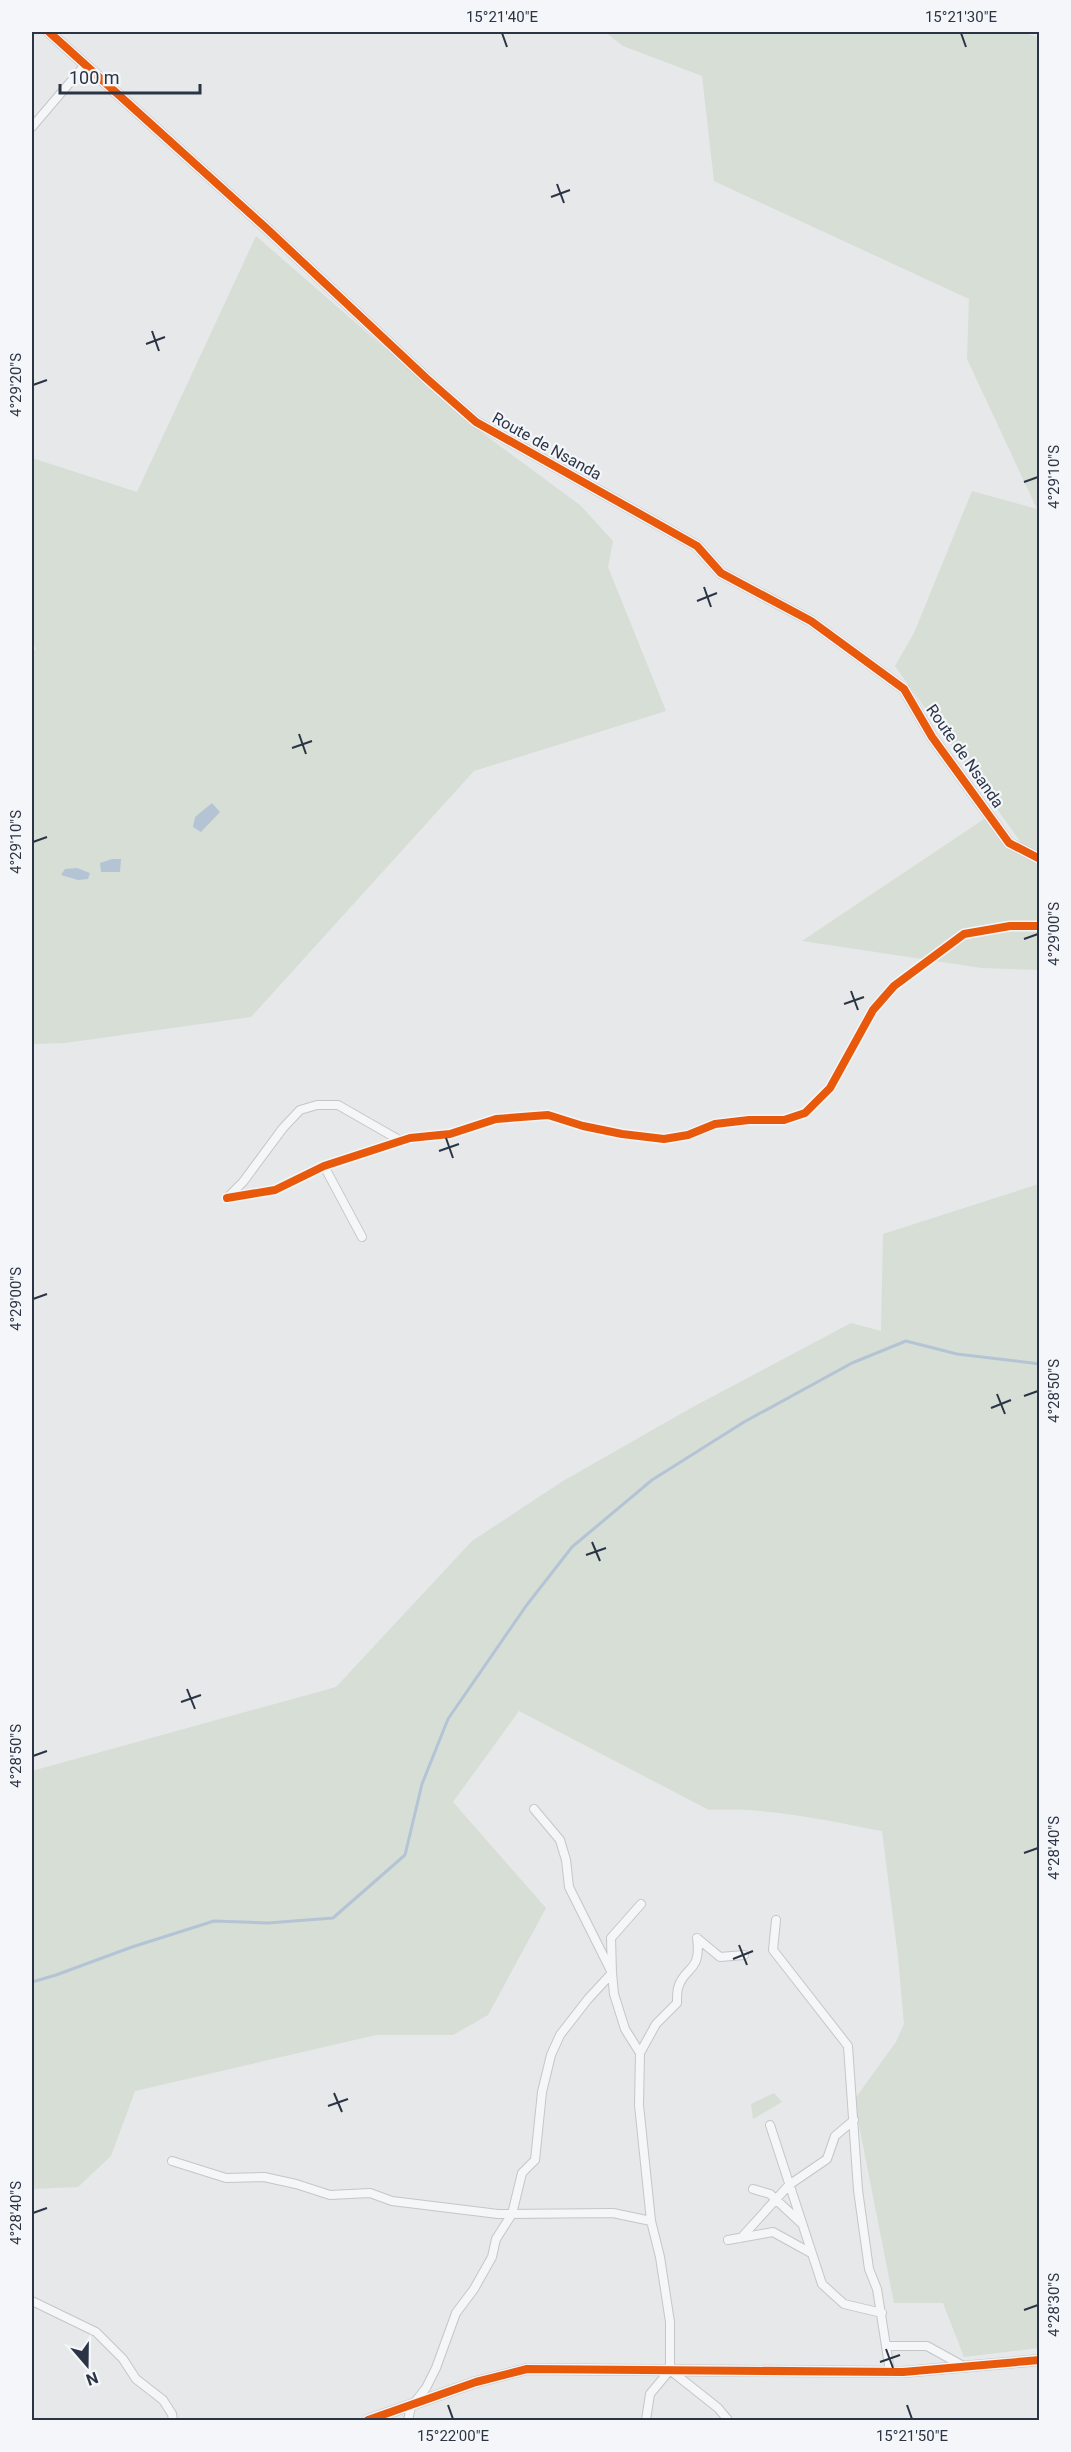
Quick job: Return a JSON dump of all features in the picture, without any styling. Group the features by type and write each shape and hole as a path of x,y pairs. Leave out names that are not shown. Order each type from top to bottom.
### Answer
{"street":[{"name":"Route de Nsanda","path":"49,32 476,422 697,546 721,573 811,621 904,689 932,737 1010,843 1040,859"},
{"path":"32,127 84,66"},
{"path":"401,1141 338,1105 317,1105 300,1110 283,1128 243,1182 227,1198 275,1190 324,1166 401,1141 410,1138 450,1134 496,1119 548,1115 583,1126 664,1139 688,1135 715,1124 749,1120 784,1120 805,1113 830,1088 873,1010 894,986 964,934 1010,926 1040,926"},
{"path":"324,1166 362,1237"},
{"path":"534,1809 560,1840 566,1860 568,1887 612,1973"},
{"path":"640,2053 625,2029 614,1994 611,1938 641,1904"},
{"path":"776,1920 773,1950 848,2046 858,2190 870,2269 882,2313 890,2372"},
{"path":"646,2421 650,2394 670,2370 670,2322 660,2256 651,2221 639,2104 640,2053 656,2024 677,2003 678,1986 696,1964 699,1950 697,1938 720,1957 744,1955"},
{"path":"408,2421 411,2407 436,2368 456,2313 474,2289 492,2257 496,2239 512,2214 522,2174 535,2160 542,2092 551,2055 560,2035 612,1973"},
{"path":"741,2238 789,2185 827,2159 835,2136 854,2120"},
{"path":"771,2125 822,2284 844,2304 882,2313"},
{"path":"172,2161 226,2178 264,2177 330,2195 370,2193 402,2202 498,2214 613,2213 651,2221"},
{"path":"753,2189 770,2194 801,2223"},
{"path":"728,2240 773,2232 811,2253"},
{"path":"32,2301 96,2332 123,2359 136,2379 163,2400 172,2414 173,2421"},
{"path":"886,2346 927,2346 966,2368"},
{"path":"368,2421 415,2402 476,2382 527,2369 890,2372 966,2368 1040,2360"},
{"path":"670,2370 718,2408 728,2421"}],"shaded area":[{"path":"605,32 1023,32 1039,38 1039,853 1027,851 895,666 914,633 972,491 1037,509 967,359 969,299 714,181 702,76 623,46"},
{"path":"256,236 481,432 580,505 613,541 608,567 666,711 474,771 251,1017 65,1043 32,1044 32,654 36,648 32,645 32,458 137,492"},
{"path":"987,817 1006,845 1039,864 1039,970 982,968 802,941"},
{"path":"1039,1184 1039,2348 964,2357 943,2303 894,2303 854,2100 896,2042 904,2024 882,1831 774,1812 709,1810 519,1711 453,1802 546,1908 488,2015 453,2035 376,2035 135,2091 111,2156 78,2187 32,2189 32,1771 336,1687 472,1541 563,1481 691,1408 851,1323 881,1331 883,1234"},
{"path":"774,2093 782,2102 753,2119 751,2104"}],"water":[{"path":"212,803 220,812 201,832 193,827 195,817"},
{"path":"121,859 120,872 101,872 100,863"},
{"path":"77,868 90,873 88,879 78,880 61,875 65,869"}],"waterway":[{"path":"32,1982 214,1921 268,1923 333,1918 405,1855 422,1784 448,1719 526,1606 572,1547 652,1480 744,1422 852,1363 906,1341 957,1354 1040,1364"}],"cycle path":[{"path":"49,32 476,422 697,546 721,573 811,621 904,689 932,737 1009,843 1040,859"},
{"path":"227,1198 275,1190 324,1166 410,1138 450,1134 496,1119 548,1115 583,1126 664,1139 688,1135 715,1124 749,1120 784,1120 805,1113 830,1088 873,1010 894,986 964,934 1010,926 1040,926"},
{"path":"368,2420 476,2382 527,2369 903,2372 1040,2360"}]}
